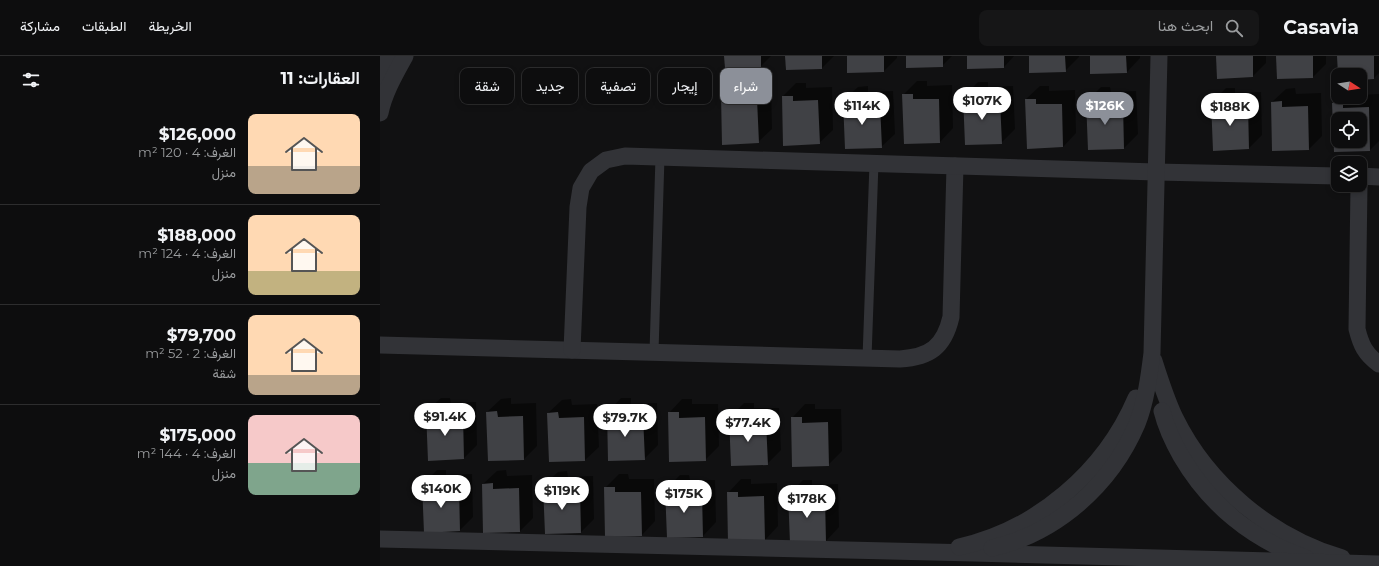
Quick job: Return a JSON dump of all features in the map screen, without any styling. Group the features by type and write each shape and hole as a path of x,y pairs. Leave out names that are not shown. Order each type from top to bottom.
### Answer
{"street":[{"path":"380,80 389,56"},
{"path":"380,113 381,106 392,80 405,56"},
{"path":"974,553 1009,544 1042,530 1072,510 1098,485 1120,456 1137,424 1147,389 1152,353 1159,56"},
{"path":"572,350 578,207 581,188 591,172 606,160 625,156 1331,176"},
{"path":"380,345 915,358 928,353 940,344 948,332 951,317 955,166"},
{"path":"1367,176 1379,176"},
{"path":"1359,192 1357,329 1361,344 1370,358 1379,364"},
{"path":"938,552 968,545 997,535 1051,505 1075,485 1115,438 1130,411 1143,382 1152,353"},
{"path":"1152,353 1155,384 1163,416 1175,445 1191,473 1206,492 1234,520 1260,538 1289,552 1319,562"},
{"path":"1152,353 1161,386 1178,424 1193,448 1214,476 1238,500 1266,522 1295,540 1327,554 1360,564"},
{"path":"380,539 1379,564"}],"lane":[{"path":"654,352 660,157"},
{"path":"867,358 874,164"}],"building":[{"path":"724,56 761,56 761,67 725,68"},
{"path":"785,56 822,56 822,69 786,70"},
{"path":"847,56 884,56 884,72 847,73"},
{"path":"906,56 943,56 943,67 906,68"},
{"path":"967,56 1004,56 1004,68 967,69"},
{"path":"1029,56 1065,56 1066,72 1029,73"},
{"path":"1090,56 1126,56 1127,73 1090,74"},
{"path":"1216,56 1253,56 1253,77 1217,79"},
{"path":"1276,56 1313,56 1313,78 1277,79"},
{"path":"1337,56 1374,56 1374,79 1367,80 1367,68 1338,68"},
{"path":"902,94 913,94 913,99 939,99 940,143 904,144"},
{"path":"963,95 974,95 975,100 1000,100 1002,144 965,145"},
{"path":"782,96 793,96 793,101 818,100 820,144 783,146"},
{"path":"854,99 855,105 880,104 882,148 845,149 843,100"},
{"path":"1025,99 1036,99 1036,104 1062,104 1063,147 1027,149"},
{"path":"1086,100 1097,100 1097,105 1123,104 1124,149 1088,150"},
{"path":"1211,101 1222,101 1222,106 1248,105 1249,149 1213,151"},
{"path":"1282,101 1282,107 1308,106 1309,150 1272,151 1271,102"},
{"path":"721,104 757,104 759,143 722,145"},
{"path":"1332,104 1343,104 1343,108 1369,107 1370,151 1334,152 1334,148 1367,148 1367,112 1332,112"},
{"path":"426,411 437,411 437,416 463,415 464,459 428,461"},
{"path":"497,411 498,417 523,416 524,460 488,461 486,412"},
{"path":"607,411 618,411 618,417 643,416 645,460 608,461"},
{"path":"558,412 559,418 584,417 585,461 549,462 547,413"},
{"path":"668,412 679,412 679,418 705,417 706,461 669,462"},
{"path":"729,416 741,416 741,422 766,421 768,465 731,466"},
{"path":"791,417 802,417 802,423 828,422 829,466 792,467"},
{"path":"422,483 433,483 433,488 459,487 460,531 424,533"},
{"path":"493,483 493,489 519,488 520,532 483,533 482,484"},
{"path":"554,484 554,490 580,489 581,533 545,534 543,485"},
{"path":"604,487 615,487 615,492 641,492 642,536 605,537"},
{"path":"665,488 676,488 676,493 702,493 703,537 667,538"},
{"path":"727,492 738,492 738,497 764,496 765,541 728,542"},
{"path":"788,493 799,493 799,498 825,498 826,542 790,543"}]}
